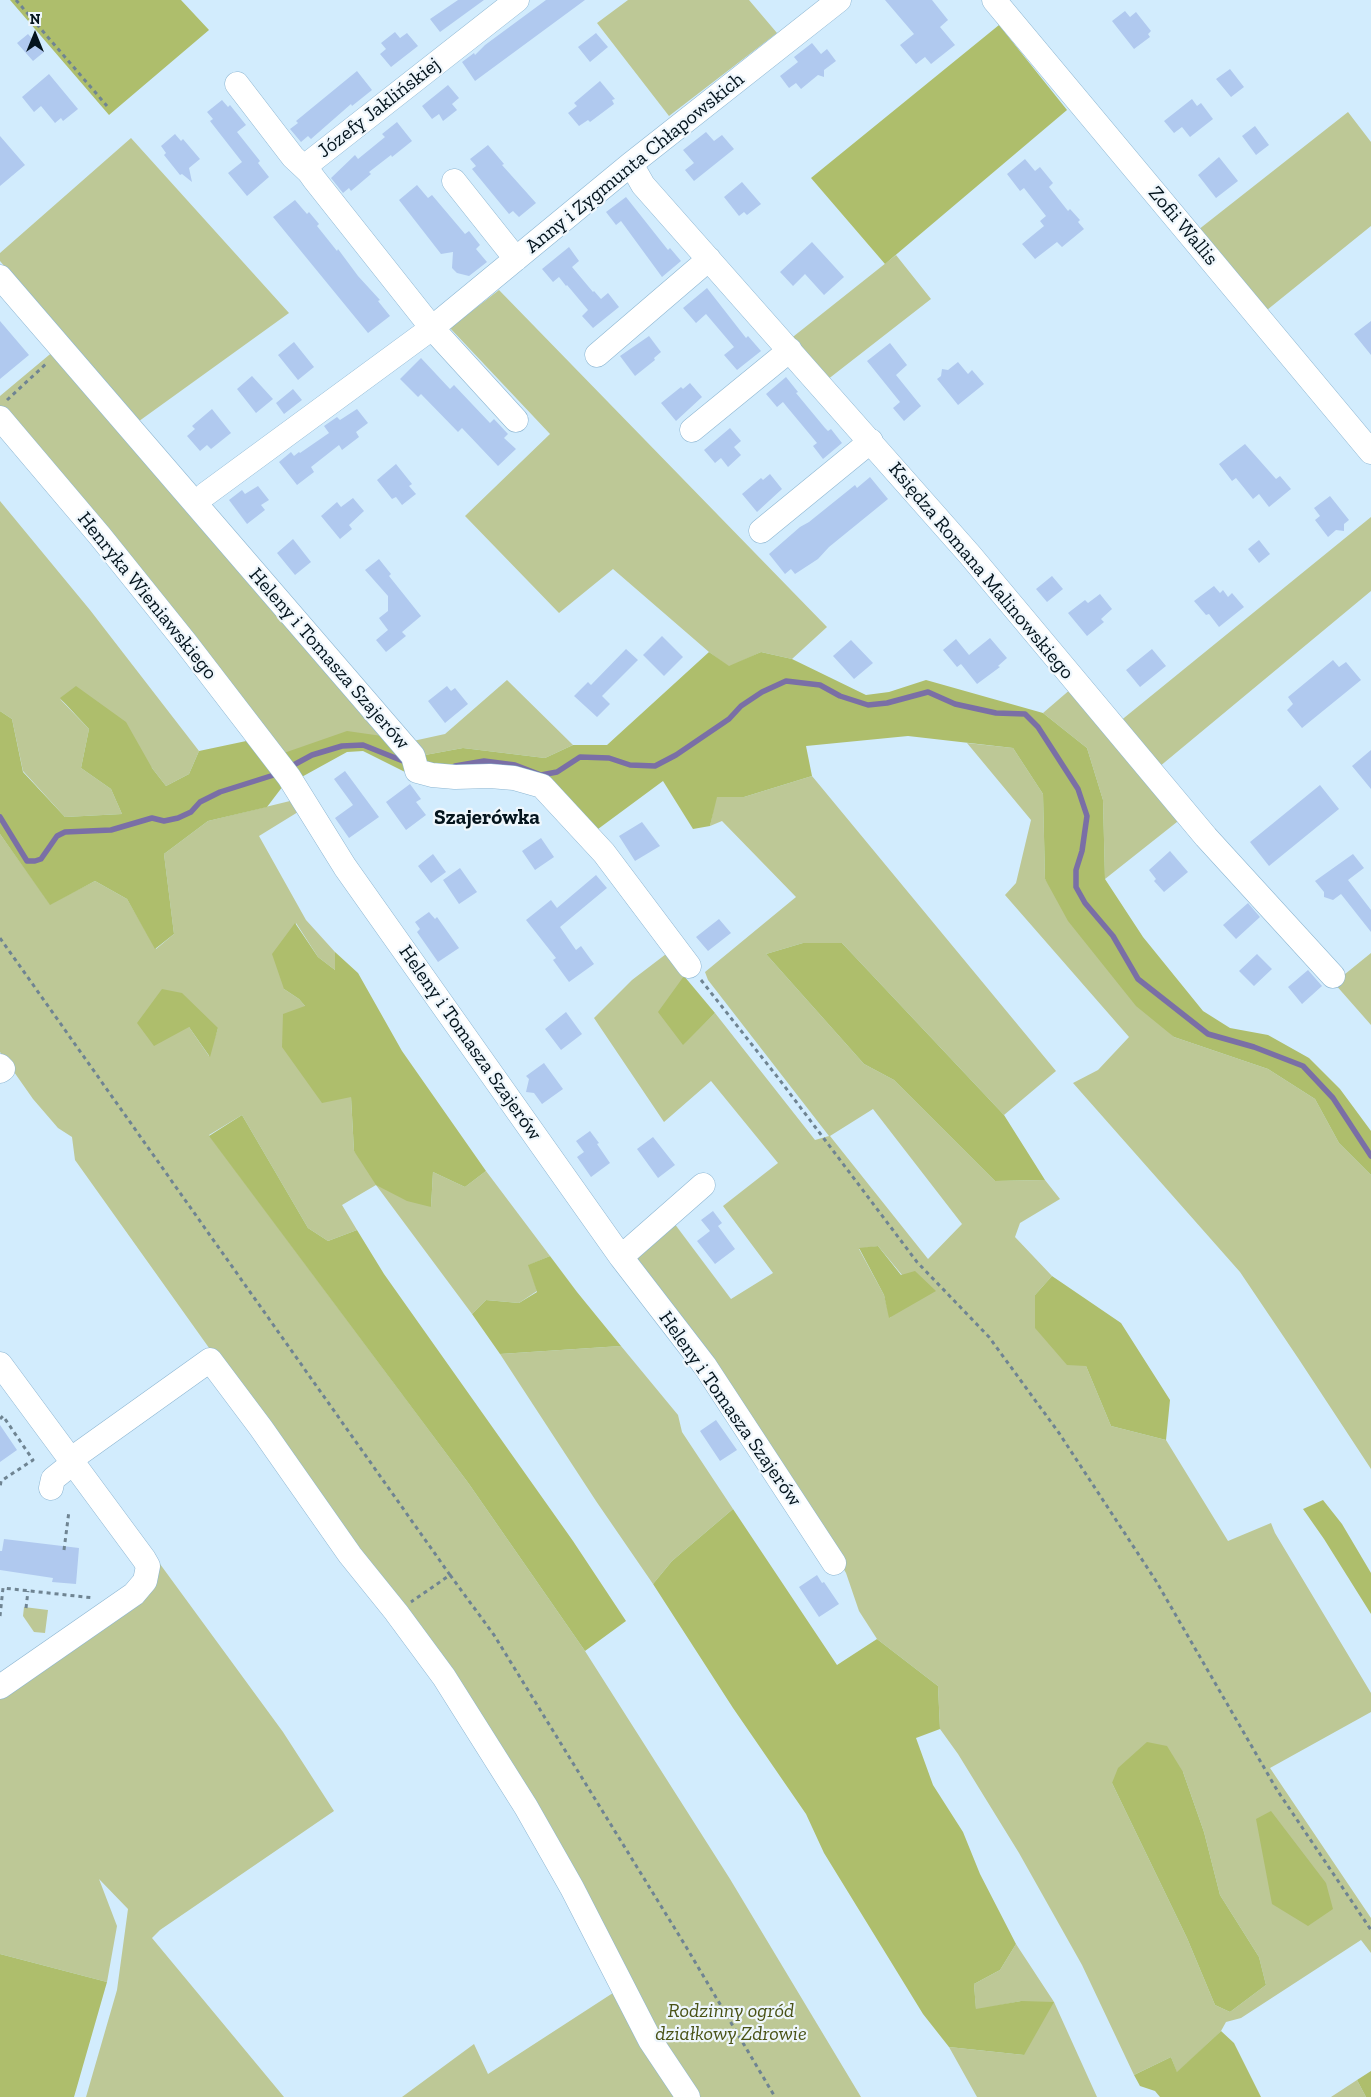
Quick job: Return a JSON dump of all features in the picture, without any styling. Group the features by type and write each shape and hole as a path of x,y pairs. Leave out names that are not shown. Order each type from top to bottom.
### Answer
{"street":[{"name":"Józefy Jaklińskiej","path":"516,420 432,328 309,172 309,166 313,160 517,0"},
{"name":"Anny i Zygmunta Chłapowskich","path":"206,494 432,328 631,164 839,0"},
{"name":"Zofii Wallis","path":"994,0 1371,452"},
{"path":"237,84 293,157 309,172"},
{"name":"Księdza Romana Malinowskiego","path":"631,164 643,185 970,555 1206,837 1333,976"},
{"path":"454,181 516,259"},
{"path":"597,355 709,259"},
{"name":"Heleny i Tomasza Szajerów","path":"0,277 413,756 418,771 432,775 455,777 490,776 514,778 542,786 604,853 689,966"},
{"path":"692,430 790,350"},
{"name":"Henryka Wieniawskiego","path":"2,410 186,643 289,778"},
{"path":"761,530 871,441"},
{"name":"Heleny i Tomasza Szajerów","path":"289,778 345,867 621,1257 705,1366 834,1563"},
{"path":"0,1066 3,1069 0,1071"},
{"path":"621,1257 703,1185"},
{"path":"51,1488 53,1479 72,1462 210,1360 350,1555 396,1612 444,1677 526,1807 572,1888 650,2040 688,2097"},
{"path":"0,1364 148,1566 145,1581 134,1594 0,1687"}],"path":[{"path":"16,0 108,106"},
{"path":"2,410 62,349"},
{"path":"0,938 499,1643 685,1945 774,2097"},
{"path":"689,966 779,1079 917,1262 990,1337 1059,1432 1156,1581 1277,1790 1371,1930"},
{"path":"0,1419 3,1416 33,1460 1,1481 0,1488"},
{"path":"64,1550 69,1511"},
{"path":"396,1612 450,1574"},
{"path":"0,1616 2,1588 99,1598"},
{"path":"26,1608 28,1591"}],"green space":[{"path":"10,0 181,0 209,30 109,115"},
{"path":"628,0 749,0 777,33 669,116 597,23"},
{"path":"999,25 1067,110 885,264 811,178"},
{"path":"1348,112 1371,142 1371,226 1267,310 1198,230"},
{"path":"131,138 289,313 135,424 0,261 0,253"},
{"path":"896,255 931,299 827,380 789,340"},
{"path":"499,290 827,627 792,659 761,652 729,667 613,569 559,613 465,516 550,434 450,328"},
{"path":"55,350 389,737 281,754 0,411 0,396"},
{"path":"0,501 90,610 199,751 189,774 166,786 152,768 60,699 89,729 81,768 111,789 122,814 65,817 23,771 12,719 0,711"},
{"path":"1371,517 1371,591 1159,767 1119,722"},
{"path":"709,652 729,666 761,652 792,659 866,695 889,692 926,680 1043,713 1087,748 1103,800 1105,879 1143,937 1203,1011 1230,1028 1268,1035 1309,1058 1340,1089 1371,1131 1371,1175 1339,1143 1315,1099 1268,1069 1174,1037 1136,1006 1068,921 1045,879 1043,794 1013,748 908,736 806,746 812,776 744,797 717,797 710,826 693,829 663,781 594,832 558,792 428,769 425,755 463,748 545,758 573,745 607,745"},
{"path":"507,680 573,745 545,758 463,748 425,755 413,741 445,734"},
{"path":"76,686 126,722 152,768 166,786 189,774 199,751 251,740 283,786 267,807 208,821 164,854 174,934 155,949 127,899 95,881 50,905 0,834 0,711 12,719 23,772 65,817 122,814 111,789 81,768 89,729 60,698"},
{"path":"1072,688 1182,818 1105,879 1103,800 1087,748 1043,713"},
{"path":"347,731 389,737 413,776 363,751 347,752 298,779 281,754"},
{"path":"967,743 1013,748 1043,794 1045,879 1174,1037 1268,1069 1315,1099 1339,1143 1371,1175 1371,1469 1240,1272 1073,1083 1098,1070 1129,1037 1005,895 1016,883 1031,820"},
{"path":"812,776 1056,1071 1004,1115 842,943 803,943 766,954 864,1064 894,1080 995,1181 1045,1180 1060,1199 1020,1223 1015,1237 1052,1276 1035,1295 1086,1366 1111,1426 1166,1440 1228,1541 1271,1523 1275,1533 1371,1693 1371,1712 1270,1768 1371,1918 1371,1953 1361,1940 1241,2018 1226,2022 1221,2031 1177,2073 1171,2057 1134,2075 1082,1965 1019,1853 958,1754 940,1729 938,1686 877,1639 859,1611 846,1573 809,1509 631,1260 674,1223 731,1299 773,1273 723,1206 778,1163 711,1081 664,1122 594,1018 632,980 670,951 684,976 683,1044 715,1013 815,1140 829,1136 708,980 705,972 796,897 722,821 710,826 716,797 744,797","holes":["873,1109 962,1224 928,1259 830,1136","878,1246 902,1275 890,1318 884,1295 859,1249","1183,1772 1204,1832 1220,1895 1259,1957 1266,1985 1230,2012 1215,2005 1187,1938 1112,1783"]},
{"name":"Rodzinny ogród działkowy Zdrowie","path":"290,801 298,812 259,836 306,920 335,952 335,970 318,957 296,923 284,989 299,999 305,1006 351,1097 354,1151 431,1207 433,1172 465,1187 486,1171 550,1256 529,1265 537,1291 519,1303 486,1300 472,1314 376,1185 342,1205 357,1230 328,1241 308,1228 242,1115 209,1135 469,1484 585,1651 730,1879 861,2097 690,2097 386,1596 75,1160 72,1137 58,1128 33,1099 0,1052 0,834 50,904 95,881 127,899 156,949 174,934 164,854 208,821","holes":["189,1027 218,1028 209,1056"]},
{"path":"295,923 318,957 335,970 335,952 358,973 402,1051 486,1171 465,1187 433,1172 431,1207 407,1201 376,1185 354,1151 351,1097 322,1103 282,1047 283,1014 305,1006 299,999 284,989 272,954"},
{"path":"803,943 842,943 1004,1115 1045,1180 995,1181 894,1080 864,1064 766,954"},
{"path":"1371,953 1371,1025 1334,983"},
{"path":"684,976 715,1013 683,1045 658,1012"},
{"path":"162,989 182,993 218,1028 210,1057 189,1027 154,1046 137,1023"},
{"path":"242,1115 308,1228 328,1241 357,1230 384,1274 573,1541 626,1621 585,1651 469,1484 209,1136"},
{"path":"878,1246 901,1275 915,1271 936,1291 889,1318 884,1295 859,1248"},
{"path":"550,1256 621,1346 500,1354 472,1314 486,1300 519,1303 537,1292 528,1265"},
{"path":"1052,1276 1121,1323 1170,1400 1166,1440 1111,1426 1086,1366 1067,1365 1035,1328 1035,1295"},
{"path":"621,1346 678,1415 682,1432 733,1509 672,1561 653,1584 500,1354"},
{"path":"1323,1500 1342,1524 1371,1573 1371,1614 1303,1509"},
{"path":"733,1509 837,1665 877,1639 938,1686 940,1729 916,1738 933,1785 963,1832 980,1874 1016,1944 1000,1970 974,1984 976,2009 1021,2001 1054,2002 1024,2055 949,2047 923,2014 824,1853 806,1814 733,1708 653,1584 672,1561"},
{"path":"160,1564 283,1732 334,1811 160,1930 152,1938 284,2097 86,2097 117,1990 128,1909 99,1879 117,1926 107,1982 0,1954 0,1697 150,1593"},
{"path":"24,1607 48,1610 45,1633 34,1632 23,1616"},
{"path":"1147,1742 1167,1746 1183,1772 1204,1832 1220,1895 1259,1957 1266,1985 1230,2012 1215,2005 1187,1938 1112,1783 1118,1768"},
{"path":"1271,1811 1326,1883 1333,1909 1308,1926 1272,1904 1256,1819"},
{"path":"1016,1944 1054,2002 1097,2097 977,2097 949,2047 1024,2055 1021,2001 976,2010 974,1984 1000,1970"},
{"path":"0,1954 107,1982 74,2097 0,2097"},
{"path":"616,1991 679,2097 402,2097 474,2044 488,2074"},
{"path":"1221,2031 1234,2043 1261,2097 1160,2097 1155,2091 1140,2086 1134,2075 1171,2057 1177,2072"},
{"path":"1371,2071 1371,2097 1366,2097 1357,2080"},
{"path":"1357,2080 1366,2097 1331,2097"}],"building":[{"path":"458,0 484,0 440,32 430,19"},
{"path":"546,0 585,0 475,81 462,62 474,53 475,55 485,45"},
{"path":"885,0 932,0 948,20 940,27 955,45 931,64 925,57 916,64 900,45 914,34"},
{"path":"1125,11 1130,17 1136,12 1151,31 1148,34 1150,37 1134,49 1112,21"},
{"path":"395,32 400,38 407,33 418,46 391,67 380,54 386,49 381,43"},
{"path":"596,33 608,47 590,62 578,47"},
{"path":"28,34 44,52 33,61 17,43"},
{"path":"812,43 821,54 827,49 836,61 824,70 824,77 818,75 801,89 796,83 789,88 780,76 798,62 794,57"},
{"path":"1230,69 1244,87 1231,97 1216,79"},
{"path":"357,71 372,90 352,106 351,104 311,139 308,136 301,142 290,129 298,123 296,121"},
{"path":"49,74 78,109 63,121 61,118 55,123 41,106 34,112 22,97"},
{"path":"600,81 615,99 612,100 614,104 590,122 588,120 579,126 568,113 577,106 574,103"},
{"path":"448,85 459,98 452,104 457,110 443,121 439,114 432,119 422,106"},
{"path":"1192,99 1197,106 1201,103 1213,119 1190,137 1182,127 1174,133 1164,121"},
{"path":"222,100 228,107 230,105 246,125 237,132 260,161 258,163 269,177 247,196 228,173 242,162 210,121 213,119 207,112"},
{"path":"397,122 412,141 369,172 371,174 351,191 349,188 343,193 331,178 355,155 358,159 385,137 382,134"},
{"path":"1255,126 1269,145 1256,155 1242,136"},
{"path":"706,132 714,141 722,135 734,149 694,181 685,170 694,163 683,150"},
{"path":"175,134 181,141 183,139 200,159 189,168 192,182 182,174 180,175 164,155 166,153 161,146"},
{"path":"0,136 25,165 0,186"},
{"path":"488,145 504,164 502,165 536,203 519,217 513,211 509,214 472,169 476,166 470,159"},
{"path":"1219,157 1238,181 1216,198 1198,175"},
{"path":"1025,159 1035,171 1040,167 1053,183 1049,187 1068,211 1070,209 1080,220 1078,222 1084,229 1062,247 1057,242 1035,259 1022,244 1044,226 1040,221 1046,216 1024,188 1020,191 1007,174"},
{"path":"742,182 761,204 747,215 744,212 739,216 724,197"},
{"path":"417,185 428,198 432,195 465,234 469,231 480,245 476,249 487,262 469,276 457,273 452,268 453,252 441,254 399,200"},
{"path":"626,197 668,250 670,248 681,261 662,277 621,221 616,225 606,212"},
{"path":"295,200 319,224 317,226 380,300 378,301 390,316 368,333 273,217"},
{"path":"812,242 844,277 824,295 805,274 793,286 780,272"},
{"path":"569,247 579,261 572,267 601,299 608,293 619,307 593,328 582,316 588,310 567,285 559,277 553,282 542,269"},
{"path":"707,288 746,338 748,336 761,351 737,370 724,355 734,347 706,314 696,323 683,308"},
{"path":"0,321 29,355 0,379"},
{"path":"1371,321 1371,355 1354,334"},
{"path":"649,336 661,352 654,358 655,360 635,376 620,356"},
{"path":"294,342 314,367 298,380 278,355"},
{"path":"890,343 907,365 896,375 921,406 904,421 893,408 900,402 867,361"},
{"path":"421,358 450,389 454,385 490,423 494,419 508,434 504,438 516,449 498,466 462,428 458,432 421,394 418,397 400,379"},
{"path":"958,362 968,374 972,370 984,384 958,405 937,379 941,376 942,369 948,370"},
{"path":"252,376 273,399 256,413 237,389"},
{"path":"786,377 798,392 796,393 825,428 828,431 831,429 842,443 823,459 813,446 817,443 783,402 777,407 766,394"},
{"path":"690,383 702,397 676,421 661,403 681,387 683,389"},
{"path":"293,389 302,400 284,414 276,403"},
{"path":"212,409 231,433 211,449 207,445 200,451 187,436 195,429 192,426"},
{"path":"357,409 368,423 356,432 359,437 342,450 339,445 311,467 314,472 297,485 279,462 291,452 294,456 300,453 329,433 324,426 337,417 340,420"},
{"path":"730,428 741,441 734,447 741,455 728,467 721,458 715,463 704,450"},
{"path":"1245,444 1276,479 1280,476 1291,489 1269,507 1259,494 1253,499 1236,478 1232,481 1219,464"},
{"path":"396,464 412,484 409,486 416,494 402,505 396,497 392,499 377,480"},
{"path":"770,474 782,489 757,512 742,494 761,478 763,480"},
{"path":"870,477 888,499 829,547 818,559 795,574 791,569 785,574 769,554 800,527 855,485 857,488"},
{"path":"258,486 269,500 261,505 265,510 247,524 229,500 242,490 245,494"},
{"path":"1330,496 1349,520 1344,524 1344,531 1336,530 1328,537 1315,520 1320,516 1314,508"},
{"path":"353,498 364,511 349,525 352,529 340,539 321,516 337,502 341,507"},
{"path":"293,539 311,562 295,575 277,553"},
{"path":"1259,540 1270,554 1259,563 1248,549"},
{"path":"379,559 391,574 389,576 421,616 402,632 406,636 386,652 376,640 388,630 379,618 388,611 388,596 365,570"},
{"path":"1052,576 1063,589 1047,602 1036,589"},
{"path":"1214,586 1220,593 1223,590 1228,597 1232,593 1244,607 1219,627 1209,614 1206,615 1194,601"},
{"path":"1100,594 1112,609 1101,619 1104,622 1087,636 1068,613 1085,600 1088,603"},
{"path":"662,636 683,657 664,676 643,655"},
{"path":"990,638 1007,658 998,666 1000,667 977,684 961,664 957,667 943,650 956,639 969,655"},
{"path":"851,640 873,663 854,679 833,656"},
{"path":"626,649 638,660 602,696 610,704 597,717 574,696 588,682 591,685"},
{"path":"1152,649 1166,666 1140,687 1126,670"},
{"path":"1333,660 1339,667 1346,662 1361,680 1302,728 1287,710 1293,704 1288,697"},
{"path":"447,686 451,691 455,688 468,704 445,723 428,701"},
{"path":"1371,750 1371,789 1352,766"},
{"path":"345,771 379,817 349,838 335,818 353,805 334,779"},
{"path":"410,784 421,799 416,802 426,815 406,830 386,802"},
{"path":"1320,785 1339,809 1269,866 1250,842"},
{"path":"642,822 660,846 635,861 619,836"},
{"path":"541,838 554,857 535,870 522,851"},
{"path":"1170,851 1188,872 1164,892 1154,881 1156,879 1149,870"},
{"path":"433,854 446,872 431,883 418,866"},
{"path":"1353,854 1364,868 1348,880 1371,910 1371,932 1341,894 1333,900 1324,897 1324,892 1315,881"},
{"path":"460,868 477,892 459,904 443,880"},
{"path":"596,875 607,888 560,927 576,950 581,946 594,964 569,982 553,960 556,958 526,920 551,900 557,908"},
{"path":"1248,903 1260,917 1236,939 1223,925"},
{"path":"429,912 435,919 437,917 459,948 438,962 417,932 420,929 415,922"},
{"path":"719,919 731,933 708,951 696,937"},
{"path":"1257,954 1272,969 1254,986 1239,971"},
{"path":"1308,970 1322,986 1302,1004 1288,987"},
{"path":"566,1012 582,1034 561,1050 545,1029"},
{"path":"544,1063 563,1089 542,1104 534,1093 526,1092 529,1079 526,1076"},
{"path":"590,1131 610,1163 591,1177 577,1157 584,1152 576,1141"},
{"path":"653,1137 675,1165 658,1178 637,1149"},
{"path":"713,1211 722,1223 718,1226 735,1249 715,1264 697,1241 710,1231 701,1220"},
{"path":"716,1420 737,1450 720,1461 700,1431"},
{"path":"0,1425 17,1450 0,1462"},
{"path":"4,1539 79,1548 76,1584 52,1582 53,1578 0,1570 0,1551 2,1551"},
{"path":"817,1575 839,1604 819,1617 799,1587"}],"waterway":[{"path":"455,766 484,761 515,765 541,775 557,772 580,757 609,758 630,765 655,766 676,755 729,719 741,706 762,692 786,681 820,685 840,696 868,705 887,703 928,692 955,704 996,713 1025,714 1038,727 1078,789 1087,816 1082,851 1076,870 1076,887 1085,903 1113,936 1138,979 1208,1034 1254,1047 1303,1066 1333,1098 1371,1156"},
{"path":"288,768 312,755 342,746 363,745 408,763"},
{"path":"0,817 27,861 35,861 41,859 57,836 65,832 111,830 152,818 164,821 178,818 191,812 200,802 220,792 277,774"}],"district":[{"name":"Szajerówka","path":"487,818"}]}
